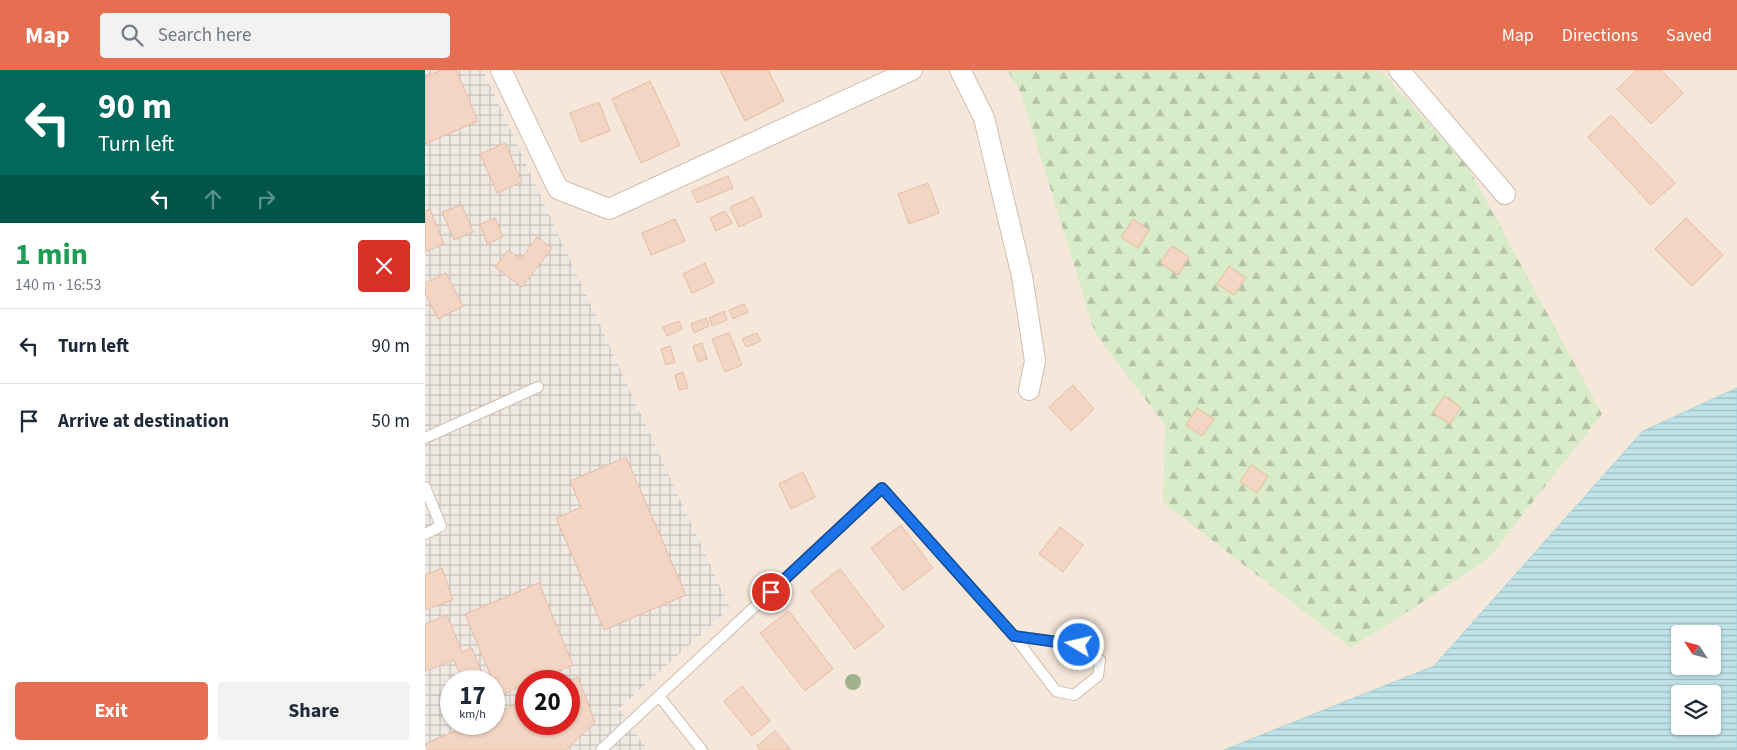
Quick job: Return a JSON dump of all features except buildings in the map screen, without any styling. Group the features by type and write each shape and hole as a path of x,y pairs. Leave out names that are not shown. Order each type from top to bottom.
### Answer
{"street":[{"path":"501,70 558,189 609,209 912,70"},
{"path":"960,70 984,118 1022,276 1035,361 1029,390"},
{"path":"1399,70 1505,194"}],"lane":[{"path":"425,438 538,387"},
{"path":"425,488 441,526 425,534"},
{"path":"601,750 882,488 1014,636 1057,691 1074,695 1098,676 1100,660 1079,645 1014,636"},
{"path":"659,696 702,750"}],"shaded area":[{"path":"425,70 483,70 730,608 619,709 648,750 425,750"},
{"path":"483,70 1737,70 1737,388 1643,431 1434,666 1224,750 648,750 619,710 730,608"}],"green space":[{"path":"1007,70 1380,70 1467,165 1602,414 1487,560 1351,648 1163,502 1165,425 1095,333 1021,93"}],"water":[{"path":"1737,388 1737,750 1224,750 1434,666 1643,431"}],"route":[{"path":"771,592 882,488 1014,636 1079,645"}]}
